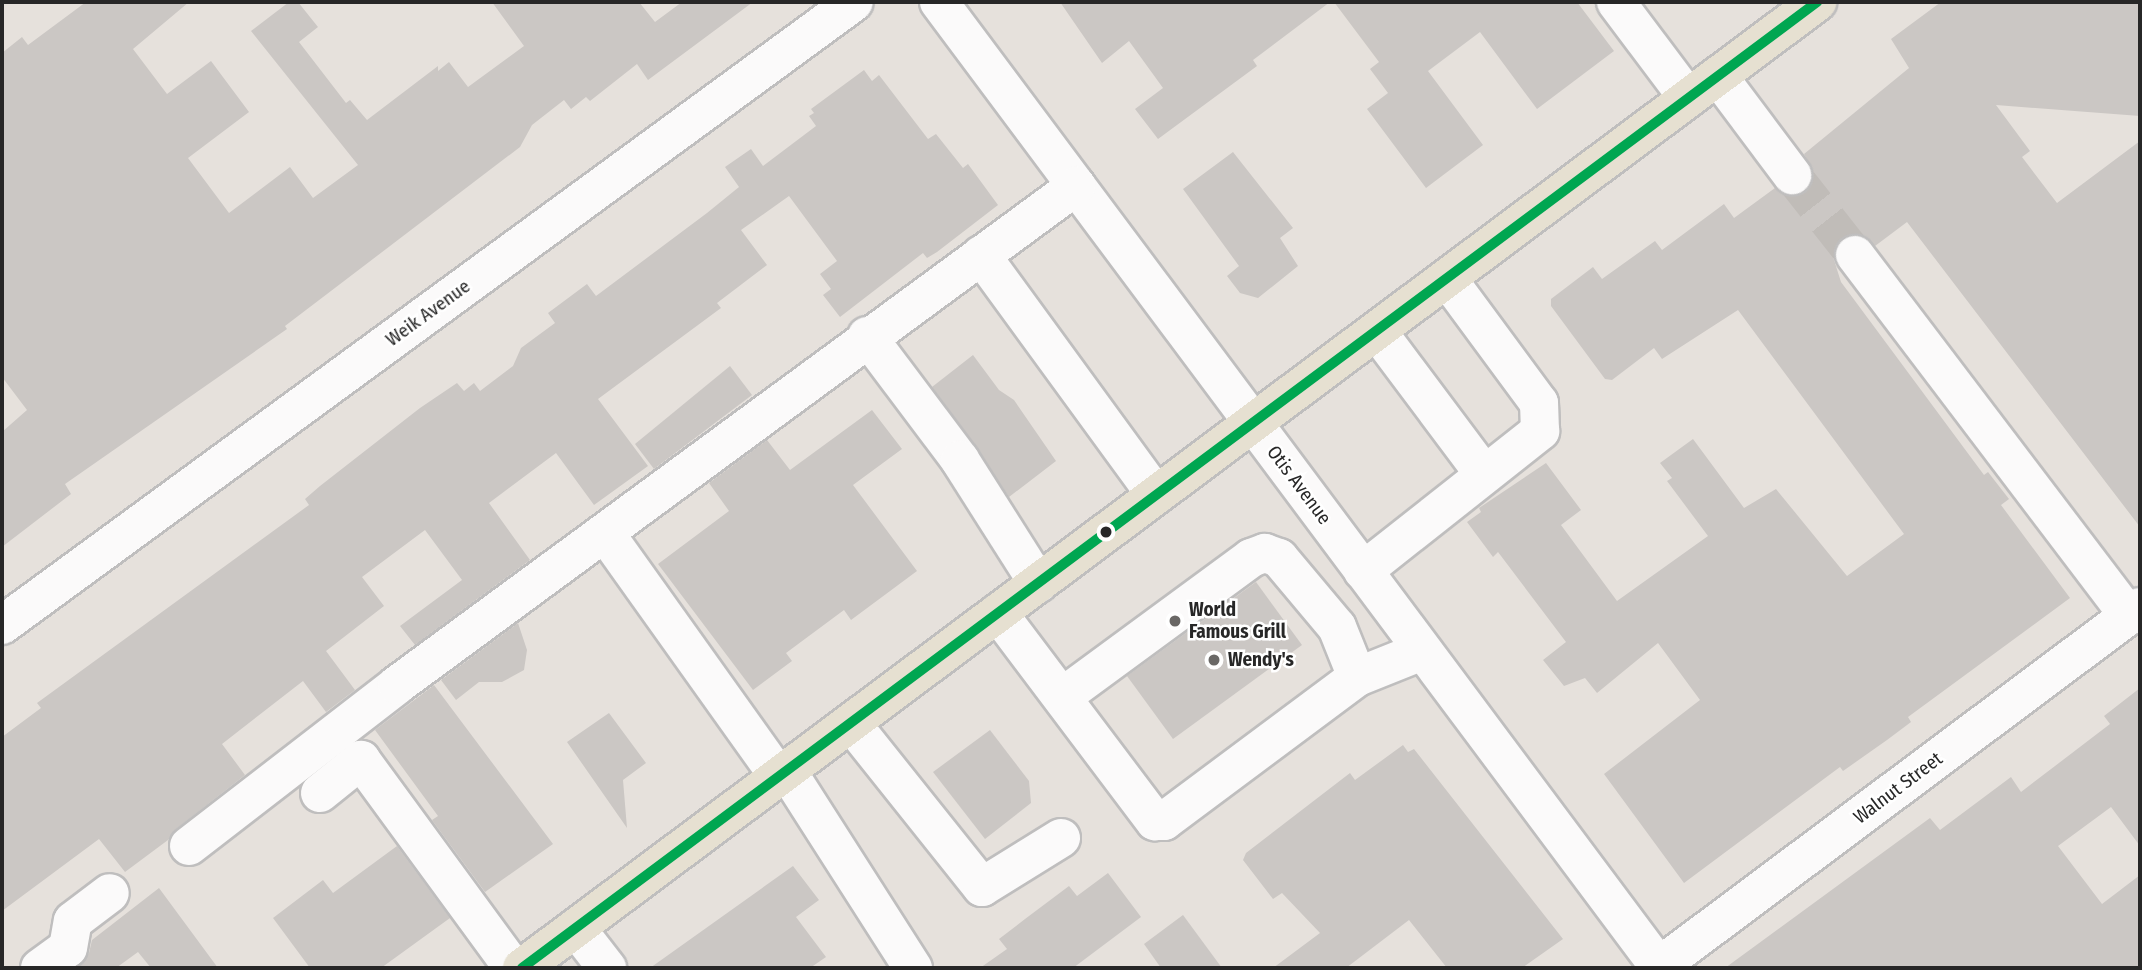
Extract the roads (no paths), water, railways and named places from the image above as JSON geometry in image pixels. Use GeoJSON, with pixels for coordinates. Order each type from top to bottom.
{"type":"FeatureCollection","features":[{"type":"Feature","properties":{"kind":"main road"},"geometry":{"type":"LineString","coordinates":[[522,968],[1817,2]]}},
{"type":"Feature","properties":{"kind":"street","name":"Weik Avenue"},"geometry":{"type":"LineString","coordinates":[[2,625],[854,2]]}},
{"type":"Feature","properties":{"kind":"street","name":"Otis Avenue"},"geometry":{"type":"LineString","coordinates":[[939,2],[1658,968]]}},
{"type":"Feature","properties":{"kind":"street"},"geometry":{"type":"LineString","coordinates":[[1616,2],[1688,98]]}},
{"type":"Feature","properties":{"kind":"street"},"geometry":{"type":"LineString","coordinates":[[1718,76],[1792,175]]}},
{"type":"Feature","properties":{"kind":"street"},"geometry":{"type":"LineString","coordinates":[[189,846],[867,336],[1076,186]]}},
{"type":"Feature","properties":{"kind":"street"},"geometry":{"type":"LineString","coordinates":[[981,255],[1156,495]]}},
{"type":"Feature","properties":{"kind":"street"},"geometry":{"type":"LineString","coordinates":[[1856,255],[2135,611]]}},
{"type":"Feature","properties":{"kind":"street"},"geometry":{"type":"LineString","coordinates":[[1363,571],[1540,431],[1539,403],[1447,278]]}},
{"type":"Feature","properties":{"kind":"street"},"geometry":{"type":"LineString","coordinates":[[1377,331],[1484,474]]}},
{"type":"Feature","properties":{"kind":"street"},"geometry":{"type":"LineString","coordinates":[[867,336],[960,460],[1038,583]]}},
{"type":"Feature","properties":{"kind":"street"},"geometry":{"type":"LineString","coordinates":[[605,533],[783,774],[913,968]]}},
{"type":"Feature","properties":{"kind":"street"},"geometry":{"type":"LineString","coordinates":[[1062,697],[1251,558],[1265,553],[1279,558],[1337,627],[1357,677]]}},
{"type":"Feature","properties":{"kind":"street","name":"Walnut Street"},"geometry":{"type":"LineString","coordinates":[[1658,968],[2135,611]]}},
{"type":"Feature","properties":{"kind":"street"},"geometry":{"type":"LineString","coordinates":[[998,613],[1155,821],[1164,821],[1357,677],[1422,651]]}},
{"type":"Feature","properties":{"kind":"street"},"geometry":{"type":"LineString","coordinates":[[851,723],[982,887],[1060,838]]}},
{"type":"Feature","properties":{"kind":"street"},"geometry":{"type":"LineString","coordinates":[[320,793],[361,760],[513,968]]}},
{"type":"Feature","properties":{"kind":"street"},"geometry":{"type":"LineString","coordinates":[[40,968],[68,948],[73,921],[110,893]]}},
{"type":"Feature","properties":{"kind":"street"},"geometry":{"type":"LineString","coordinates":[[576,928],[607,968]]}},
{"type":"Feature","properties":{"kind":"tunnel"},"geometry":{"type":"LineString","coordinates":[[1792,175],[1855,255]]}},
{"type":"Feature","properties":{"kind":"place","name":"World Famous Grill"},"geometry":{"type":"Point","coordinates":[1175,621]}},
{"type":"Feature","properties":{"kind":"place","name":"Wendy's"},"geometry":{"type":"Point","coordinates":[1214,660]}}]}
